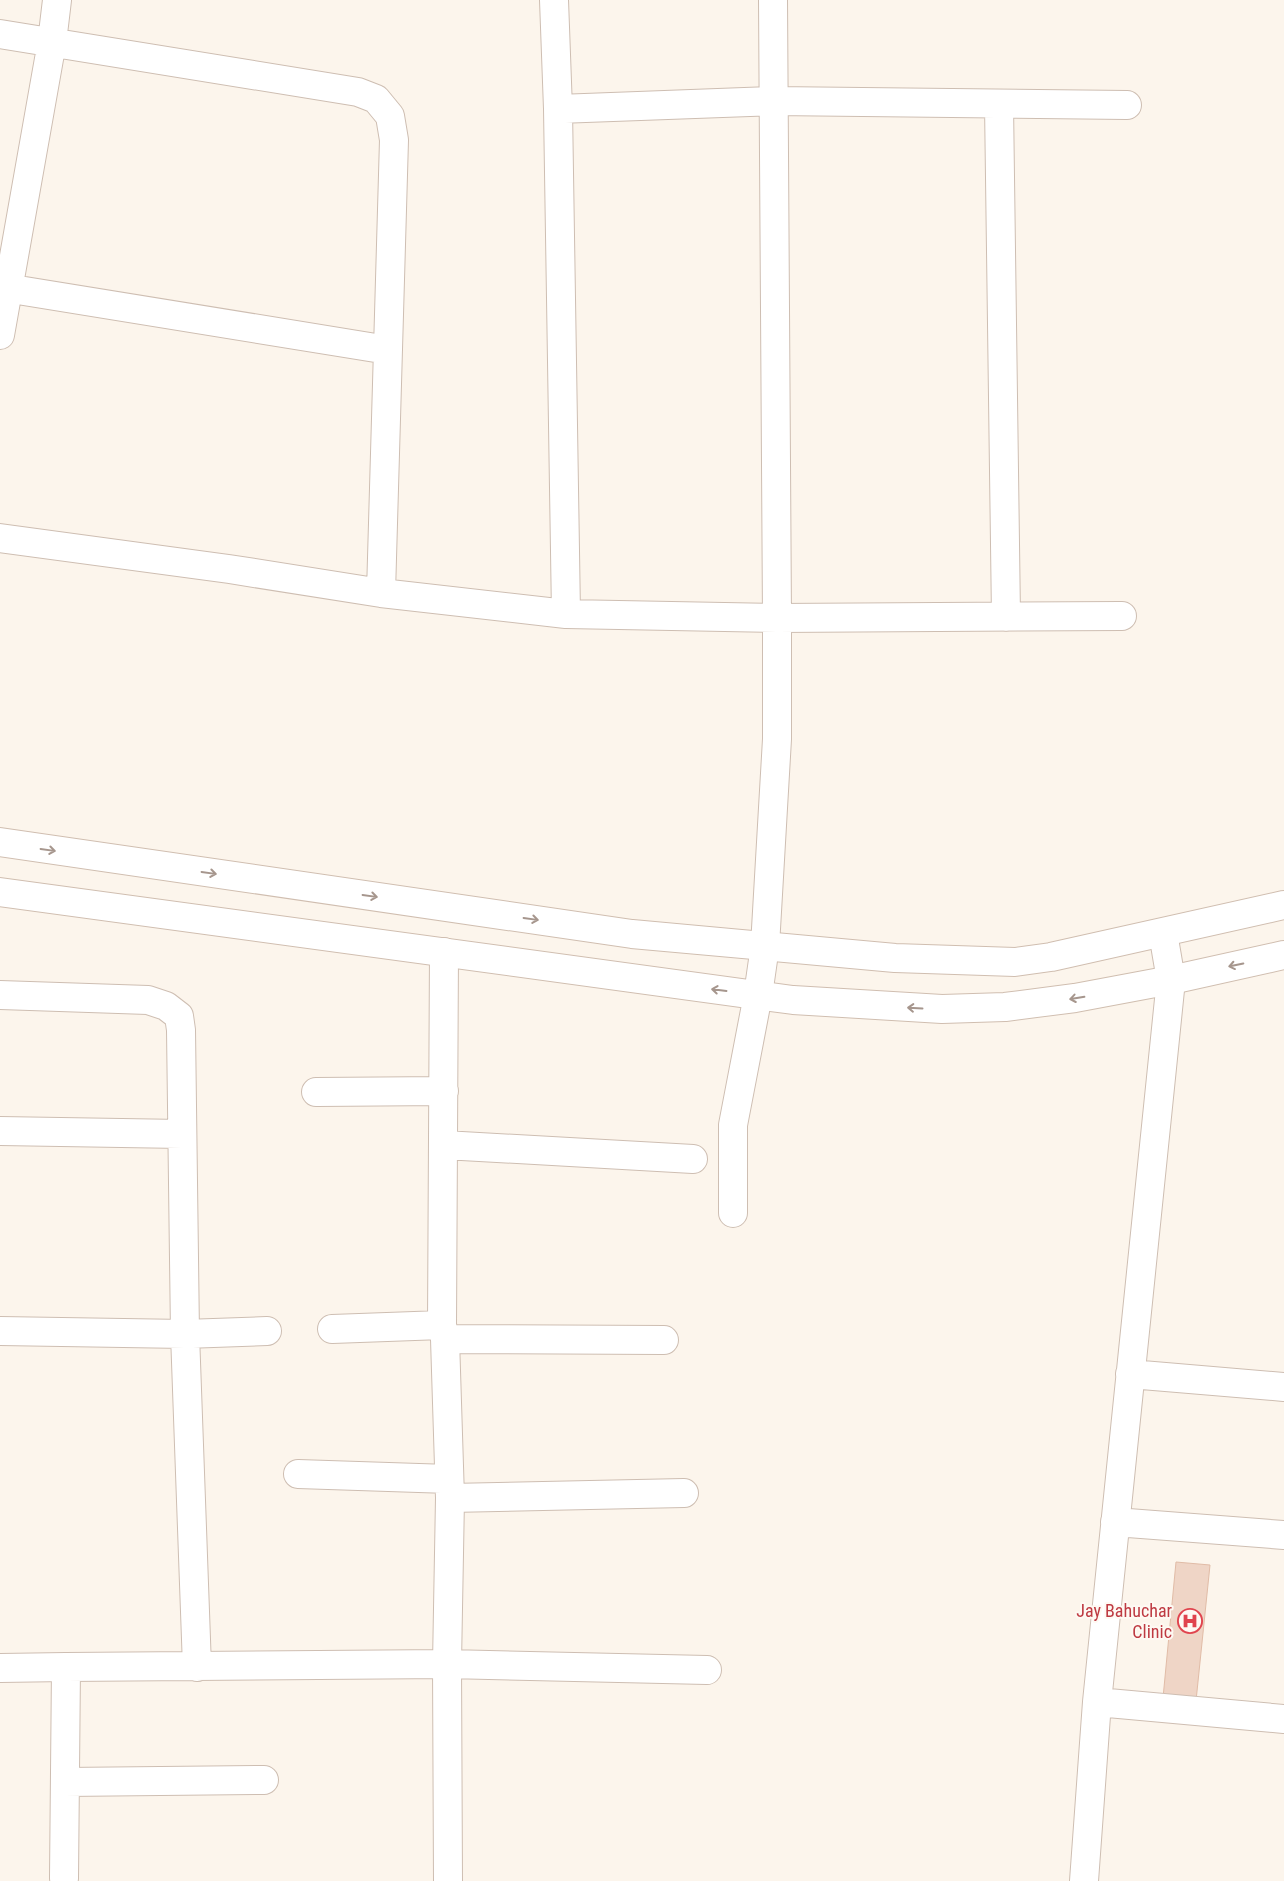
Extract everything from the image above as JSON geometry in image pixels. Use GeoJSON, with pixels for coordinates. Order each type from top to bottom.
{"type":"FeatureCollection","features":[{"type":"Feature","properties":{"kind":"street"},"geometry":{"type":"LineString","coordinates":[[0,335],[4,288],[52,42],[57,0]]}},
{"type":"Feature","properties":{"kind":"street"},"geometry":{"type":"LineString","coordinates":[[554,0],[558,109],[566,614]]}},
{"type":"Feature","properties":{"kind":"street"},"geometry":{"type":"LineString","coordinates":[[733,1213],[733,1125],[758,996],[765,946],[777,740],[778,618],[773,0]]}},
{"type":"Feature","properties":{"kind":"street"},"geometry":{"type":"LineString","coordinates":[[0,34],[358,92],[376,99],[390,116],[394,140],[382,593]]}},
{"type":"Feature","properties":{"kind":"street"},"geometry":{"type":"LineString","coordinates":[[558,109],[774,101],[1127,105]]}},
{"type":"Feature","properties":{"kind":"street"},"geometry":{"type":"LineString","coordinates":[[999,104],[1006,616]]}},
{"type":"Feature","properties":{"kind":"street"},"geometry":{"type":"LineString","coordinates":[[4,288],[388,350]]}},
{"type":"Feature","properties":{"kind":"street"},"geometry":{"type":"LineString","coordinates":[[0,538],[382,593],[566,614],[778,618],[1122,616]]}},
{"type":"Feature","properties":{"kind":"street"},"geometry":{"type":"LineString","coordinates":[[0,842],[632,934],[895,958],[1015,962],[1051,957],[1284,905]]}},
{"type":"Feature","properties":{"kind":"street"},"geometry":{"type":"LineString","coordinates":[[0,892],[758,996],[793,1000],[942,1009],[987,1008],[1076,998],[1171,980],[1284,955]]}},
{"type":"Feature","properties":{"kind":"street"},"geometry":{"type":"LineString","coordinates":[[1084,1881],[1097,1702],[1171,980],[1163,933]]}},
{"type":"Feature","properties":{"kind":"street"},"geometry":{"type":"LineString","coordinates":[[444,952],[444,1332],[449,1488],[447,1664],[448,1881]]}},
{"type":"Feature","properties":{"kind":"street"},"geometry":{"type":"LineString","coordinates":[[0,995],[148,1000],[166,1006],[179,1016],[181,1030],[185,1334],[197,1667]]}},
{"type":"Feature","properties":{"kind":"street"},"geometry":{"type":"LineString","coordinates":[[316,1092],[444,1091]]}},
{"type":"Feature","properties":{"kind":"street"},"geometry":{"type":"LineString","coordinates":[[0,1131],[182,1134]]}},
{"type":"Feature","properties":{"kind":"street"},"geometry":{"type":"LineString","coordinates":[[444,1145],[693,1159]]}},
{"type":"Feature","properties":{"kind":"street"},"geometry":{"type":"LineString","coordinates":[[332,1329],[664,1340]]}},
{"type":"Feature","properties":{"kind":"street"},"geometry":{"type":"LineString","coordinates":[[0,1331],[185,1334],[267,1331]]}},
{"type":"Feature","properties":{"kind":"street"},"geometry":{"type":"LineString","coordinates":[[1130,1374],[1284,1387]]}},
{"type":"Feature","properties":{"kind":"street"},"geometry":{"type":"LineString","coordinates":[[298,1474],[449,1488],[684,1493]]}},
{"type":"Feature","properties":{"kind":"street"},"geometry":{"type":"LineString","coordinates":[[1115,1522],[1284,1535]]}},
{"type":"Feature","properties":{"kind":"street"},"geometry":{"type":"LineString","coordinates":[[0,1668],[447,1664],[707,1670]]}},
{"type":"Feature","properties":{"kind":"street"},"geometry":{"type":"LineString","coordinates":[[64,1878],[66,1667]]}},
{"type":"Feature","properties":{"kind":"street"},"geometry":{"type":"LineString","coordinates":[[1097,1702],[1284,1719]]}},
{"type":"Feature","properties":{"kind":"street"},"geometry":{"type":"LineString","coordinates":[[65,1782],[264,1780]]}},
{"type":"Feature","properties":{"kind":"building"},"geometry":{"type":"Polygon","coordinates":[[[1176,1562],[1210,1565],[1196,1701],[1163,1698],[1176,1562]]]}},
{"type":"Feature","properties":{"kind":"place","name":"Jay Bahuchar Clinic"},"geometry":{"type":"Point","coordinates":[1190,1621]}}]}
